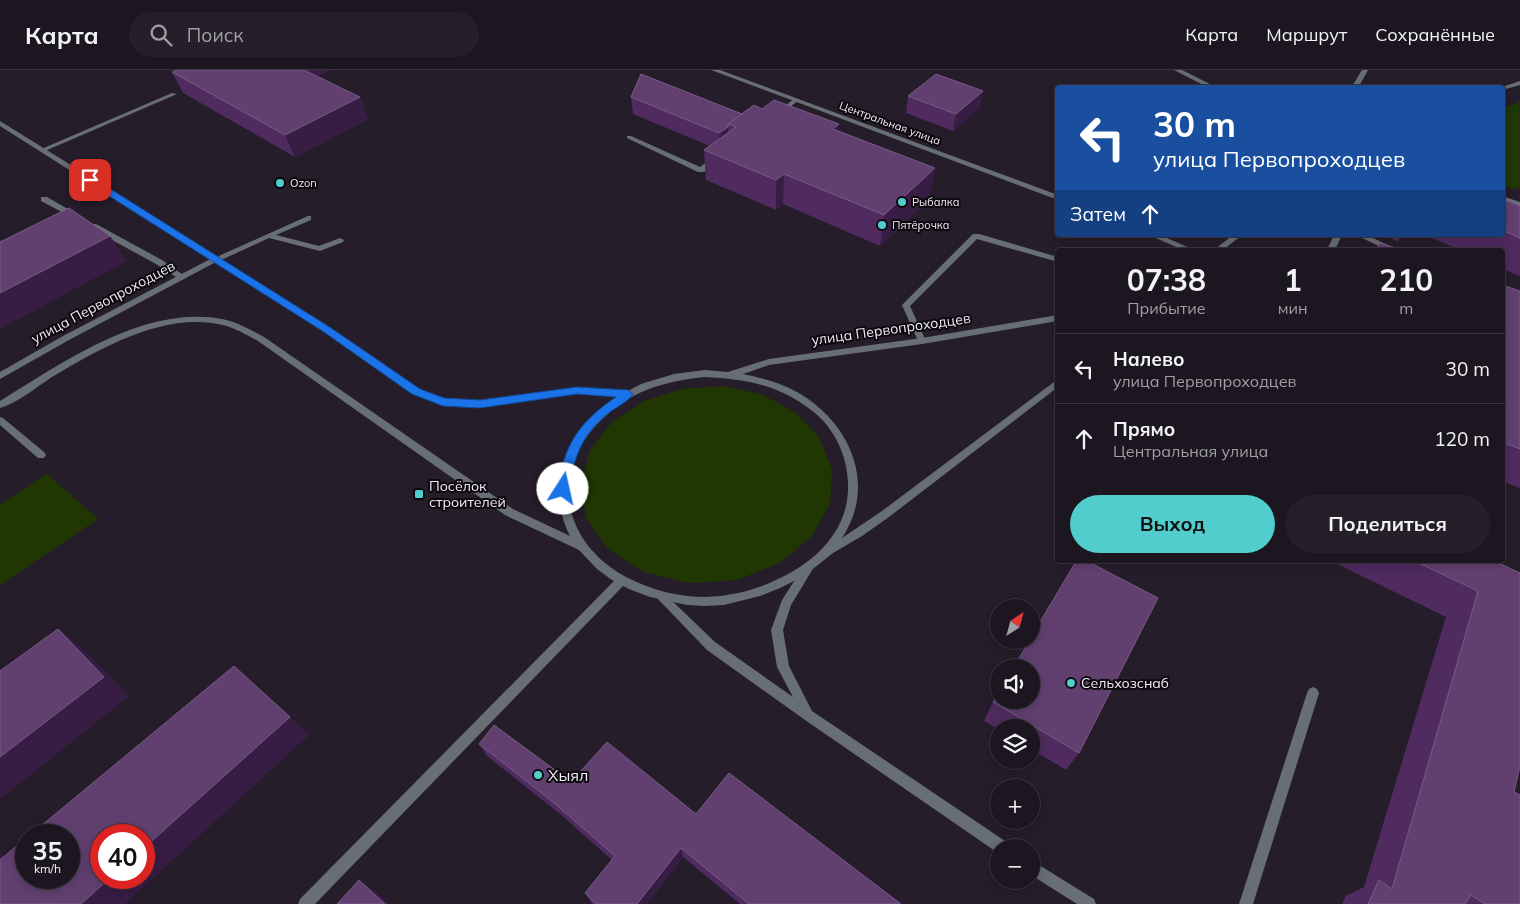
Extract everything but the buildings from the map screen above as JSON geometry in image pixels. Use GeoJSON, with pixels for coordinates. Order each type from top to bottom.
{"type":"FeatureCollection","features":[{"type":"Feature","properties":{"kind":"street","name":"Центральная улица"},"geometry":{"type":"LineString","coordinates":[[714,70],[1055,197]]}},
{"type":"Feature","properties":{"kind":"street"},"geometry":{"type":"LineString","coordinates":[[1177,70],[1208,85]]}},
{"type":"Feature","properties":{"kind":"street"},"geometry":{"type":"LineString","coordinates":[[1356,85],[1365,70]]}},
{"type":"Feature","properties":{"kind":"street"},"geometry":{"type":"LineString","coordinates":[[1505,87],[1520,83]]}},
{"type":"Feature","properties":{"kind":"street"},"geometry":{"type":"LineString","coordinates":[[43,150],[174,94]]}},
{"type":"Feature","properties":{"kind":"street"},"geometry":{"type":"LineString","coordinates":[[772,118],[796,100]]}},
{"type":"Feature","properties":{"kind":"street"},"geometry":{"type":"LineString","coordinates":[[0,123],[216,259],[308,218]]}},
{"type":"Feature","properties":{"kind":"street"},"geometry":{"type":"LineString","coordinates":[[629,137],[701,170],[725,153]]}},
{"type":"Feature","properties":{"kind":"street"},"geometry":{"type":"LineString","coordinates":[[44,199],[159,262],[182,277]]}},
{"type":"Feature","properties":{"kind":"street"},"geometry":{"type":"LineString","coordinates":[[1505,199],[1520,205]]}},
{"type":"Feature","properties":{"kind":"street"},"geometry":{"type":"LineString","coordinates":[[68,222],[77,217]]}},
{"type":"Feature","properties":{"kind":"street"},"geometry":{"type":"LineString","coordinates":[[268,236],[320,249],[340,240]]}},
{"type":"Feature","properties":{"kind":"street"},"geometry":{"type":"LineString","coordinates":[[922,341],[906,305],[976,236],[1055,259]]}},
{"type":"Feature","properties":{"kind":"street"},"geometry":{"type":"LineString","coordinates":[[1158,237],[1185,248]]}},
{"type":"Feature","properties":{"kind":"street"},"geometry":{"type":"LineString","coordinates":[[1221,248],[1235,237]]}},
{"type":"Feature","properties":{"kind":"street"},"geometry":{"type":"LineString","coordinates":[[1365,237],[1389,248]]}},
{"type":"Feature","properties":{"kind":"street","name":"улица Первопроходцев"},"geometry":{"type":"LineString","coordinates":[[0,376],[66,338],[216,259],[327,330],[416,392],[443,402],[480,404],[577,391],[628,394]]}},
{"type":"Feature","properties":{"kind":"street","name":"улица Первопроходцев"},"geometry":{"type":"LineString","coordinates":[[0,404],[102,345],[141,329],[172,320],[196,318],[224,322],[261,339],[509,512],[581,546]]}},
{"type":"Feature","properties":{"kind":"street","name":"улица Первопроходцев"},"geometry":{"type":"LineString","coordinates":[[730,374],[769,362],[922,341],[1055,319]]}},
{"type":"Feature","properties":{"kind":"street","name":"улица Первопроходцев"},"geometry":{"type":"LineString","coordinates":[[824,554],[846,521],[854,486],[848,452],[830,422],[803,398],[768,382],[730,374],[695,374],[661,381],[628,394],[602,412],[581,435],[568,461],[563,489],[567,518],[581,546],[598,565],[621,581],[661,596],[701,601],[740,598],[777,586],[809,567],[824,554],[862,531],[1055,384]]}},
{"type":"Feature","properties":{"kind":"street"},"geometry":{"type":"LineString","coordinates":[[0,420],[41,455]]}},
{"type":"Feature","properties":{"kind":"street"},"geometry":{"type":"LineString","coordinates":[[809,567],[786,603],[777,630],[783,667],[809,716]]}},
{"type":"Feature","properties":{"kind":"street"},"geometry":{"type":"LineString","coordinates":[[305,904],[621,581]]}},
{"type":"Feature","properties":{"kind":"street"},"geometry":{"type":"LineString","coordinates":[[661,596],[712,646],[809,716],[990,839]]}},
{"type":"Feature","properties":{"kind":"street"},"geometry":{"type":"LineString","coordinates":[[1246,904],[1314,693]]}},
{"type":"Feature","properties":{"kind":"street"},"geometry":{"type":"LineString","coordinates":[[1040,873],[1089,904]]}},
{"type":"Feature","properties":{"kind":"green space"},"geometry":{"type":"Polygon","coordinates":[[[1520,102],[1520,187],[1513,189],[1505,186],[1505,107],[1520,102]]]}},
{"type":"Feature","properties":{"kind":"green space"},"geometry":{"type":"Polygon","coordinates":[[[723,386],[761,394],[795,412],[819,437],[832,469],[830,503],[812,536],[780,563],[737,580],[689,583],[644,572],[608,549],[586,518],[581,484],[590,450],[612,422],[644,401],[682,389],[723,386]]]}},
{"type":"Feature","properties":{"kind":"green space"},"geometry":{"type":"Polygon","coordinates":[[[47,474],[98,519],[0,585],[0,505],[47,474]]]}},
{"type":"Feature","properties":{"kind":"place","name":"Ozon"},"geometry":{"type":"Point","coordinates":[280,183]}},
{"type":"Feature","properties":{"kind":"place","name":"Рыбалка"},"geometry":{"type":"Point","coordinates":[902,202]}},
{"type":"Feature","properties":{"kind":"place","name":"Пятёрочка"},"geometry":{"type":"Point","coordinates":[882,225]}},
{"type":"Feature","properties":{"kind":"place","name":"Посёлок строителей"},"geometry":{"type":"Point","coordinates":[419,494]}},
{"type":"Feature","properties":{"kind":"place","name":"Сельхозснаб"},"geometry":{"type":"Point","coordinates":[1071,683]}},
{"type":"Feature","properties":{"kind":"place","name":"Хыял"},"geometry":{"type":"Point","coordinates":[538,775]}},
{"type":"Feature","properties":{"kind":"route"},"geometry":{"type":"LineString","coordinates":[[90,180],[327,330],[416,392],[443,402],[480,404],[577,391],[628,394],[602,412],[581,435],[568,461],[563,489]]}}]}
